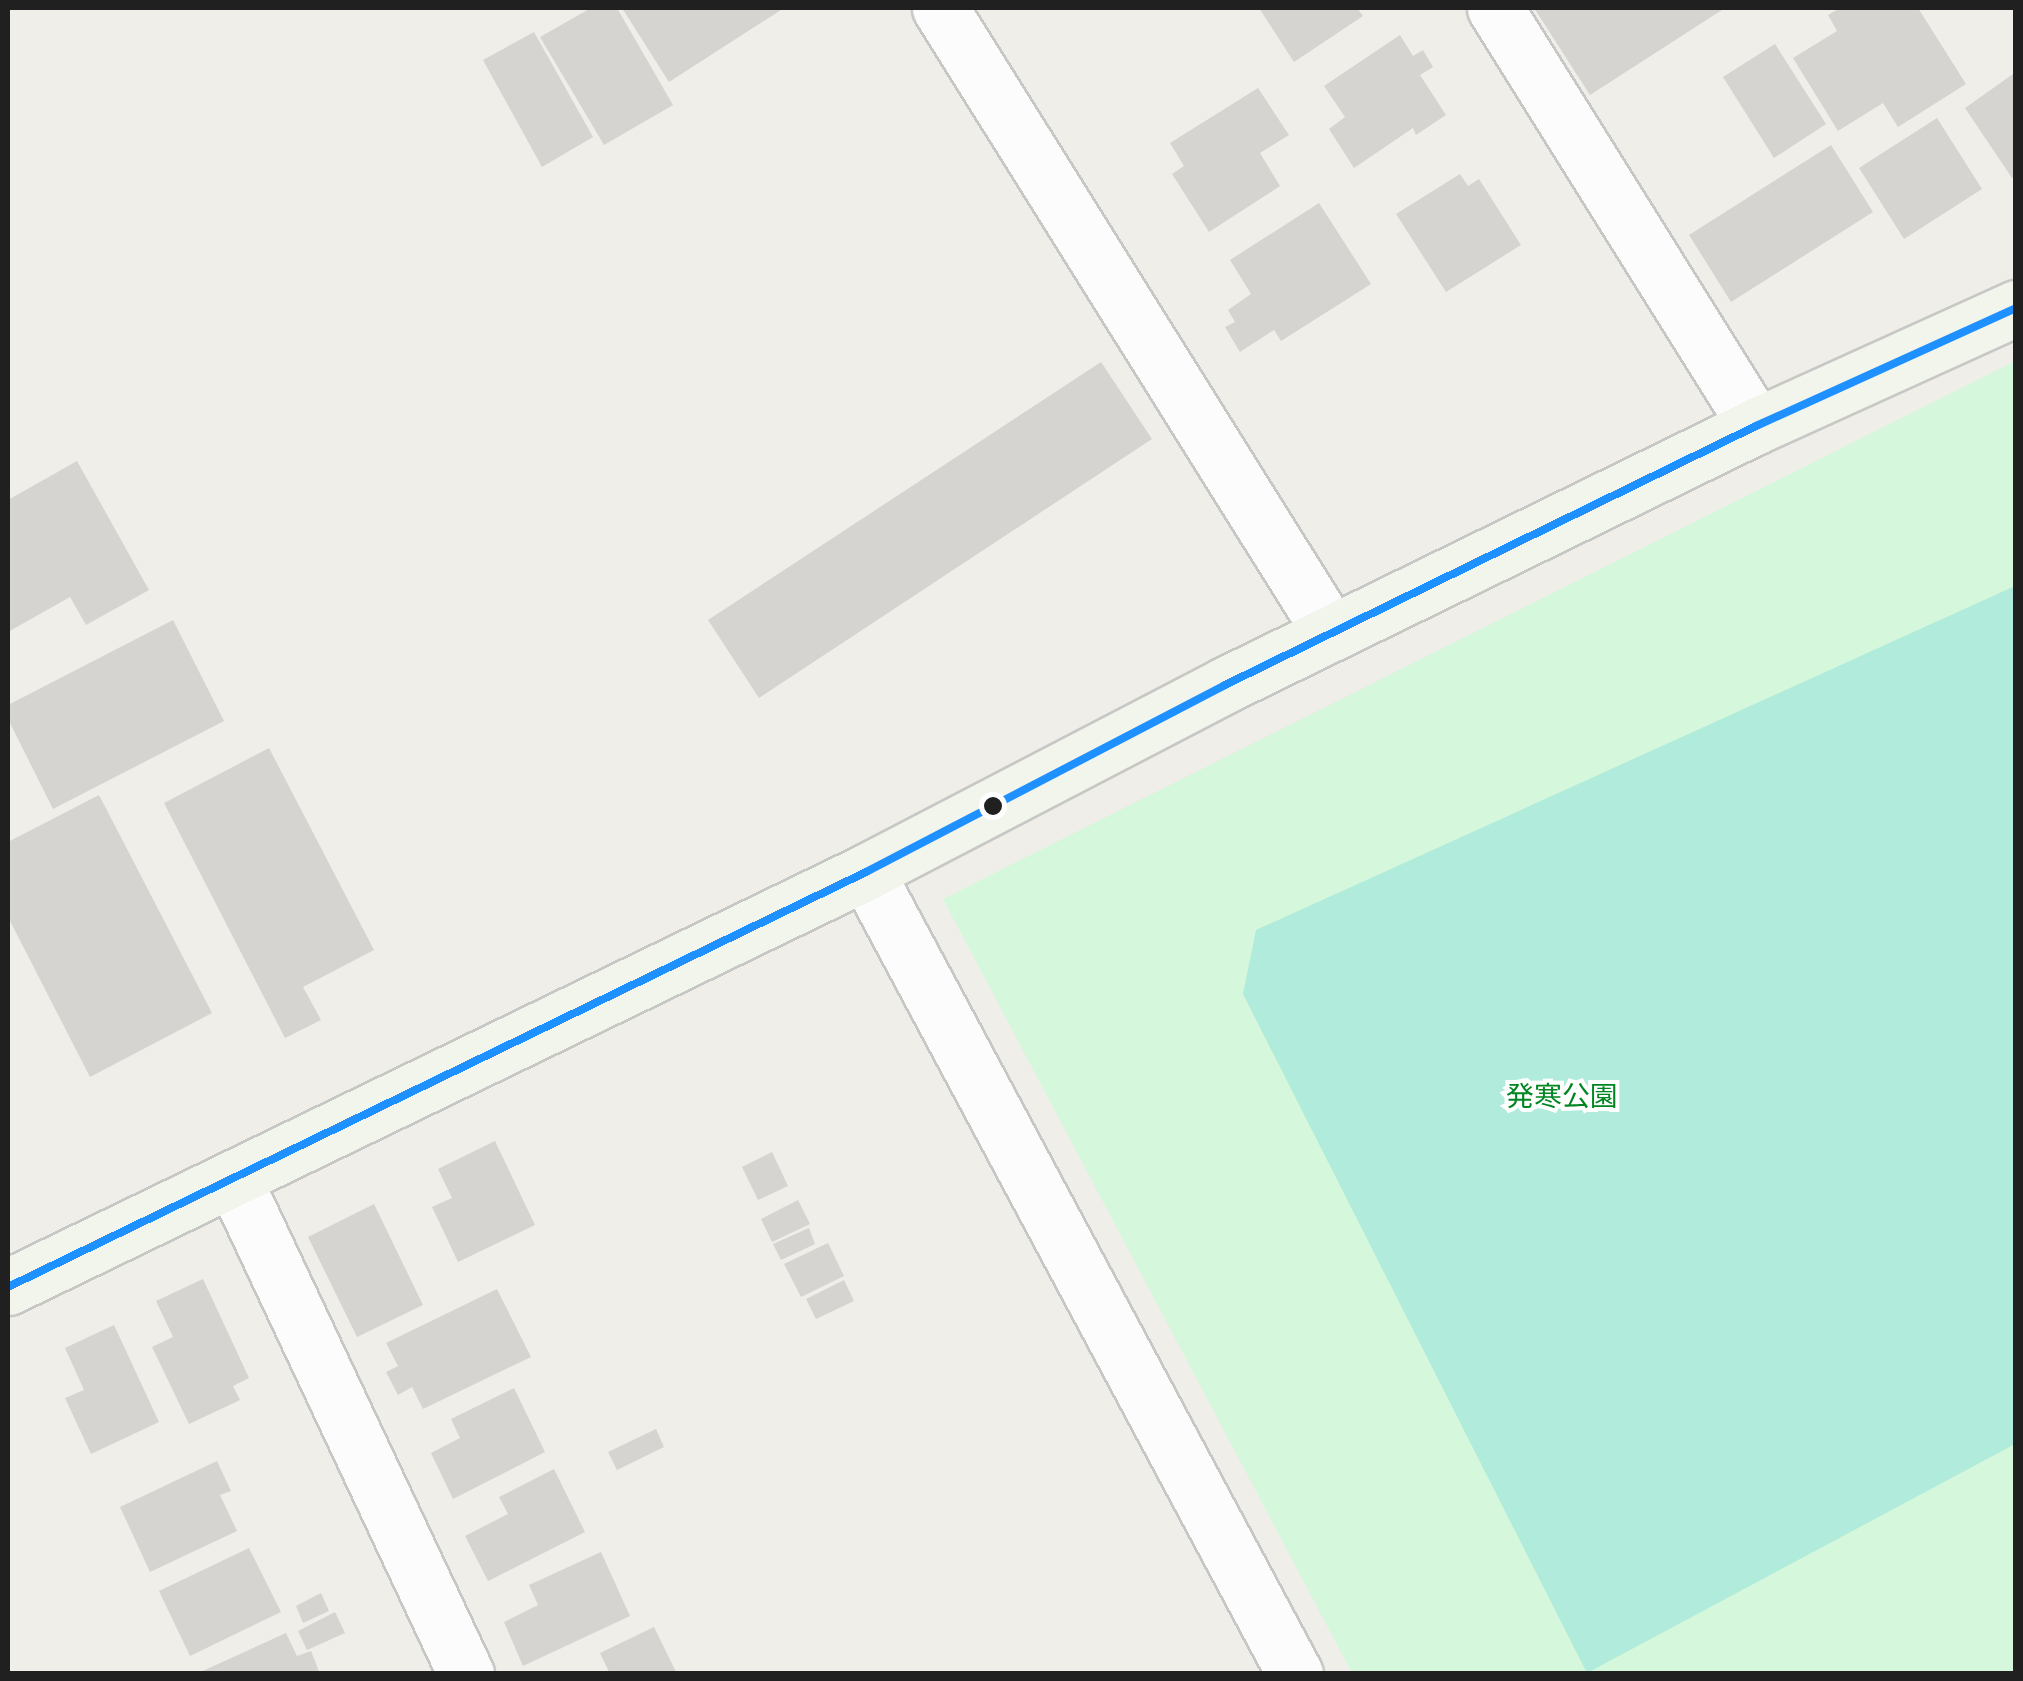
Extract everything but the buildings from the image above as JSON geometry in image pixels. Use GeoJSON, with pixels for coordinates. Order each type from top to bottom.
{"type":"FeatureCollection","features":[{"type":"Feature","properties":{"kind":"street"},"geometry":{"type":"LineString","coordinates":[[940,8],[1331,633]]}},
{"type":"Feature","properties":{"kind":"street"},"geometry":{"type":"LineString","coordinates":[[1494,8],[1756,426]]}},
{"type":"Feature","properties":{"kind":"street"},"geometry":{"type":"LineString","coordinates":[[8,1287],[866,872],[1331,633],[1756,426],[2016,308]]}},
{"type":"Feature","properties":{"kind":"street"},"geometry":{"type":"LineString","coordinates":[[866,872],[1295,1674]]}},
{"type":"Feature","properties":{"kind":"street"},"geometry":{"type":"LineString","coordinates":[[234,1180],[466,1674]]}},
{"type":"Feature","properties":{"kind":"green space","name":"発寒公園"},"geometry":{"type":"Polygon","coordinates":[[[2015,361],[2015,1673],[1352,1673],[943,899],[2015,361]]]}},
{"type":"Feature","properties":{"kind":"green space"},"geometry":{"type":"Polygon","coordinates":[[[2015,586],[2015,1444],[1587,1673],[1243,994],[1256,930],[2015,586]]]}},
{"type":"Feature","properties":{"kind":"transit line"},"geometry":{"type":"LineString","coordinates":[[8,1287],[866,872],[1225,685],[1756,426],[2016,308]]}}]}
